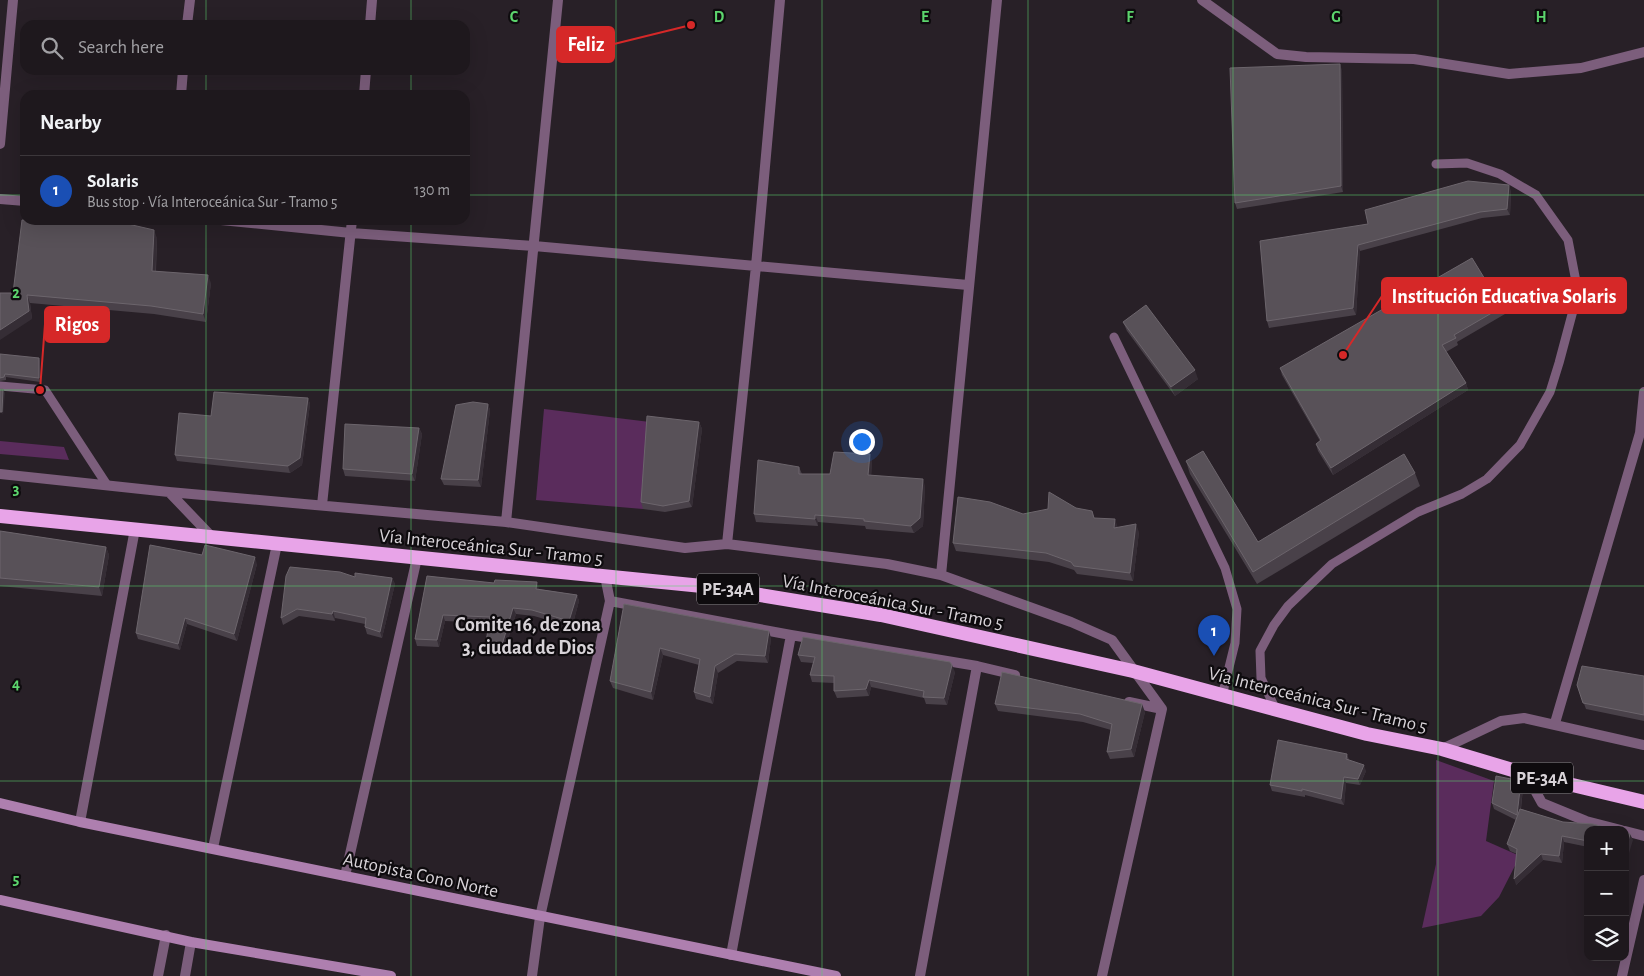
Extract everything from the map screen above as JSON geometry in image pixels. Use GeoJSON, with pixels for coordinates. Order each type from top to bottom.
{"type":"FeatureCollection","features":[{"type":"Feature","properties":{"kind":"highway","name":"Vía Interoceánica Sur - Tramo 5"},"geometry":{"type":"LineString","coordinates":[[0,516],[712,587],[812,602],[881,615],[1133,671],[1366,734],[1442,749],[1526,774],[1644,802]]}},
{"type":"Feature","properties":{"kind":"main road","name":"Autopista Cono Norte"},"geometry":{"type":"LineString","coordinates":[[0,803],[80,822],[836,976]]}},
{"type":"Feature","properties":{"kind":"main road"},"geometry":{"type":"LineString","coordinates":[[0,900],[192,942],[391,976]]}},
{"type":"Feature","properties":{"kind":"street"},"geometry":{"type":"LineString","coordinates":[[0,144],[14,0]]}},
{"type":"Feature","properties":{"kind":"street"},"geometry":{"type":"LineString","coordinates":[[188,20],[190,0]]}},
{"type":"Feature","properties":{"kind":"street"},"geometry":{"type":"LineString","coordinates":[[370,20],[372,0]]}},
{"type":"Feature","properties":{"kind":"street"},"geometry":{"type":"LineString","coordinates":[[506,522],[558,0]]}},
{"type":"Feature","properties":{"kind":"street"},"geometry":{"type":"LineString","coordinates":[[727,544],[756,266],[780,0]]}},
{"type":"Feature","properties":{"kind":"street"},"geometry":{"type":"LineString","coordinates":[[941,574],[997,0]]}},
{"type":"Feature","properties":{"kind":"street"},"geometry":{"type":"LineString","coordinates":[[1202,0],[1277,54],[1306,57],[1414,59],[1509,74],[1581,68],[1644,52]]}},
{"type":"Feature","properties":{"kind":"street"},"geometry":{"type":"LineString","coordinates":[[181,90],[183,75]]}},
{"type":"Feature","properties":{"kind":"street"},"geometry":{"type":"LineString","coordinates":[[364,90],[366,75]]}},
{"type":"Feature","properties":{"kind":"street"},"geometry":{"type":"LineString","coordinates":[[0,199],[20,201]]}},
{"type":"Feature","properties":{"kind":"street"},"geometry":{"type":"LineString","coordinates":[[271,225],[351,233],[534,246],[968,285]]}},
{"type":"Feature","properties":{"kind":"street"},"geometry":{"type":"LineString","coordinates":[[322,505],[352,225]]}},
{"type":"Feature","properties":{"kind":"street"},"geometry":{"type":"LineString","coordinates":[[1555,723],[1642,434],[1644,392]]}},
{"type":"Feature","properties":{"kind":"street"},"geometry":{"type":"LineString","coordinates":[[0,474],[169,492],[506,522],[685,548],[727,544],[887,564],[941,574],[1071,622],[1112,640],[1162,709]]}},
{"type":"Feature","properties":{"kind":"street"},"geometry":{"type":"LineString","coordinates":[[169,492],[212,537]]}},
{"type":"Feature","properties":{"kind":"street"},"geometry":{"type":"LineString","coordinates":[[80,822],[135,529]]}},
{"type":"Feature","properties":{"kind":"street"},"geometry":{"type":"LineString","coordinates":[[213,848],[277,544]]}},
{"type":"Feature","properties":{"kind":"street"},"geometry":{"type":"LineString","coordinates":[[345,876],[417,558]]}},
{"type":"Feature","properties":{"kind":"street"},"geometry":{"type":"LineString","coordinates":[[532,976],[540,917],[610,601],[605,576]]}},
{"type":"Feature","properties":{"kind":"street"},"geometry":{"type":"LineString","coordinates":[[610,601],[792,635],[977,666],[1025,678]]}},
{"type":"Feature","properties":{"kind":"street"},"geometry":{"type":"LineString","coordinates":[[731,955],[792,635]]}},
{"type":"Feature","properties":{"kind":"street"},"geometry":{"type":"LineString","coordinates":[[920,976],[977,666]]}},
{"type":"Feature","properties":{"kind":"street"},"geometry":{"type":"LineString","coordinates":[[1120,700],[1162,709]]}},
{"type":"Feature","properties":{"kind":"street"},"geometry":{"type":"LineString","coordinates":[[1102,976],[1162,709]]}},
{"type":"Feature","properties":{"kind":"street"},"geometry":{"type":"LineString","coordinates":[[1442,749],[1501,721],[1524,718],[1555,723],[1644,745]]}},
{"type":"Feature","properties":{"kind":"street"},"geometry":{"type":"LineString","coordinates":[[1526,774],[1542,803],[1607,826]]}},
{"type":"Feature","properties":{"kind":"street"},"geometry":{"type":"LineString","coordinates":[[1629,832],[1644,836]]}},
{"type":"Feature","properties":{"kind":"street"},"geometry":{"type":"LineString","coordinates":[[1622,976],[1644,880]]}},
{"type":"Feature","properties":{"kind":"street"},"geometry":{"type":"LineString","coordinates":[[158,976],[166,935]]}},
{"type":"Feature","properties":{"kind":"street"},"geometry":{"type":"LineString","coordinates":[[185,976],[192,942]]}},
{"type":"Feature","properties":{"kind":"lane"},"geometry":{"type":"LineString","coordinates":[[1275,708],[1261,678],[1260,651],[1288,606],[1332,564],[1418,512],[1462,494],[1487,479],[1520,445],[1550,392],[1559,363],[1578,292],[1568,240],[1536,195],[1500,174],[1467,163],[1436,164]]}},
{"type":"Feature","properties":{"kind":"lane"},"geometry":{"type":"LineString","coordinates":[[1114,338],[1228,576],[1237,609],[1234,643],[1222,696]]}},
{"type":"Feature","properties":{"kind":"lane"},"geometry":{"type":"LineString","coordinates":[[0,386],[45,390],[107,485]]}},
{"type":"Feature","properties":{"kind":"shaded area"},"geometry":{"type":"Polygon","coordinates":[[[544,409],[650,422],[643,509],[536,500],[544,409]]]}},
{"type":"Feature","properties":{"kind":"shaded area"},"geometry":{"type":"Polygon","coordinates":[[[0,441],[64,447],[69,460],[0,454],[0,441]]]}},
{"type":"Feature","properties":{"kind":"shaded area"},"geometry":{"type":"Polygon","coordinates":[[[1436,760],[1494,781],[1486,841],[1520,856],[1499,897],[1481,916],[1422,928],[1436,864],[1436,760]]]}},
{"type":"Feature","properties":{"kind":"building"},"geometry":{"type":"Polygon","coordinates":[[[1340,64],[1341,186],[1235,203],[1230,68],[1340,64]]]}},
{"type":"Feature","properties":{"kind":"building"},"geometry":{"type":"Polygon","coordinates":[[[1468,181],[1509,185],[1507,209],[1480,212],[1358,245],[1353,308],[1267,321],[1260,241],[1368,224],[1365,210],[1468,181]]]}},
{"type":"Feature","properties":{"kind":"building"},"geometry":{"type":"Polygon","coordinates":[[[21,225],[132,225],[154,230],[152,271],[208,275],[203,314],[151,306],[27,295],[29,311],[0,330],[0,293],[13,293],[21,225]]]}},
{"type":"Feature","properties":{"kind":"building"},"geometry":{"type":"Polygon","coordinates":[[[1472,258],[1502,307],[1454,335],[1456,338],[1442,345],[1466,383],[1331,468],[1316,444],[1321,440],[1280,368],[1472,258]]]}},
{"type":"Feature","properties":{"kind":"building"},"geometry":{"type":"Polygon","coordinates":[[[1146,305],[1195,370],[1171,387],[1123,322],[1146,305]]]}},
{"type":"Feature","properties":{"kind":"building"},"geometry":{"type":"Polygon","coordinates":[[[0,354],[39,358],[39,378],[5,374],[4,377],[0,378],[0,354]]]}},
{"type":"Feature","properties":{"kind":"building"},"geometry":{"type":"Polygon","coordinates":[[[0,389],[3,389],[2,412],[0,412],[0,389]]]}},
{"type":"Feature","properties":{"kind":"building"},"geometry":{"type":"Polygon","coordinates":[[[214,392],[308,398],[300,458],[288,466],[175,455],[179,413],[211,416],[214,392]]]}},
{"type":"Feature","properties":{"kind":"building"},"geometry":{"type":"Polygon","coordinates":[[[473,402],[488,404],[478,480],[441,479],[456,405],[473,402]]]}},
{"type":"Feature","properties":{"kind":"building"},"geometry":{"type":"Polygon","coordinates":[[[647,416],[699,422],[689,501],[663,506],[641,502],[647,416]]]}},
{"type":"Feature","properties":{"kind":"building"},"geometry":{"type":"Polygon","coordinates":[[[345,424],[419,428],[412,474],[343,469],[345,424]]]}},
{"type":"Feature","properties":{"kind":"building"},"geometry":{"type":"Polygon","coordinates":[[[1203,451],[1258,542],[1404,454],[1415,473],[1253,572],[1186,461],[1203,451]]]}},
{"type":"Feature","properties":{"kind":"building"},"geometry":{"type":"Polygon","coordinates":[[[834,452],[870,454],[868,475],[923,479],[920,518],[911,526],[864,521],[864,519],[815,515],[815,519],[754,514],[758,460],[799,467],[799,474],[830,474],[834,452]]]}},
{"type":"Feature","properties":{"kind":"building"},"geometry":{"type":"Polygon","coordinates":[[[1049,492],[1076,508],[1092,511],[1094,518],[1115,519],[1114,528],[1136,524],[1130,573],[1074,566],[1071,562],[1046,553],[953,543],[958,497],[990,502],[1023,514],[1048,509],[1049,492]]]}},
{"type":"Feature","properties":{"kind":"building"},"geometry":{"type":"Polygon","coordinates":[[[0,531],[106,547],[99,587],[0,578],[0,531]]]}},
{"type":"Feature","properties":{"kind":"building"},"geometry":{"type":"Polygon","coordinates":[[[150,545],[202,555],[205,545],[255,557],[234,634],[185,618],[178,644],[136,633],[150,545]]]}},
{"type":"Feature","properties":{"kind":"building"},"geometry":{"type":"Polygon","coordinates":[[[290,567],[340,572],[355,577],[355,573],[392,578],[380,632],[365,627],[366,618],[333,611],[332,614],[297,609],[281,618],[286,576],[290,567]]]}},
{"type":"Feature","properties":{"kind":"building"},"geometry":{"type":"Polygon","coordinates":[[[427,576],[494,583],[495,580],[537,582],[536,589],[577,595],[569,621],[532,610],[513,608],[502,645],[486,642],[490,617],[443,615],[437,640],[415,639],[427,576]]]}},
{"type":"Feature","properties":{"kind":"building"},"geometry":{"type":"Polygon","coordinates":[[[624,604],[769,631],[765,656],[735,654],[715,666],[710,697],[694,692],[700,659],[660,648],[651,692],[610,681],[624,604]]]}},
{"type":"Feature","properties":{"kind":"building"},"geometry":{"type":"Polygon","coordinates":[[[803,637],[950,662],[952,665],[944,698],[923,697],[924,691],[869,680],[866,689],[834,691],[834,676],[810,675],[815,657],[798,655],[803,637]]]}},
{"type":"Feature","properties":{"kind":"building"},"geometry":{"type":"Polygon","coordinates":[[[1582,666],[1644,676],[1644,715],[1583,703],[1577,685],[1582,666]]]}},
{"type":"Feature","properties":{"kind":"building"},"geometry":{"type":"Polygon","coordinates":[[[1002,672],[1142,704],[1131,749],[1107,752],[1112,724],[1080,714],[995,704],[1002,672]]]}},
{"type":"Feature","properties":{"kind":"building"},"geometry":{"type":"Polygon","coordinates":[[[1278,740],[1347,754],[1346,759],[1364,765],[1358,779],[1344,777],[1341,799],[1302,789],[1302,791],[1270,785],[1278,740]]]}},
{"type":"Feature","properties":{"kind":"building"},"geometry":{"type":"Polygon","coordinates":[[[1496,776],[1521,781],[1517,815],[1492,803],[1496,776]]]}},
{"type":"Feature","properties":{"kind":"building"},"geometry":{"type":"Polygon","coordinates":[[[1520,809],[1563,822],[1600,826],[1584,826],[1584,840],[1562,836],[1559,856],[1541,854],[1514,879],[1517,849],[1507,844],[1520,809]]]}},
{"type":"Feature","properties":{"kind":"place","name":"Feliz"},"geometry":{"type":"Point","coordinates":[691,25]}},
{"type":"Feature","properties":{"kind":"place","name":"Institución Educativa Solaris"},"geometry":{"type":"Point","coordinates":[1343,355]}},
{"type":"Feature","properties":{"kind":"place","name":"Rigos"},"geometry":{"type":"Point","coordinates":[40,390]}},
{"type":"Feature","properties":{"kind":"place","name":"Solaris"},"geometry":{"type":"Point","coordinates":[1214,656]}},
{"type":"Feature","properties":{"kind":"district","name":"Comite 16, de zona 3, ciudad de Dios"},"geometry":{"type":"Point","coordinates":[528,636]}}]}
